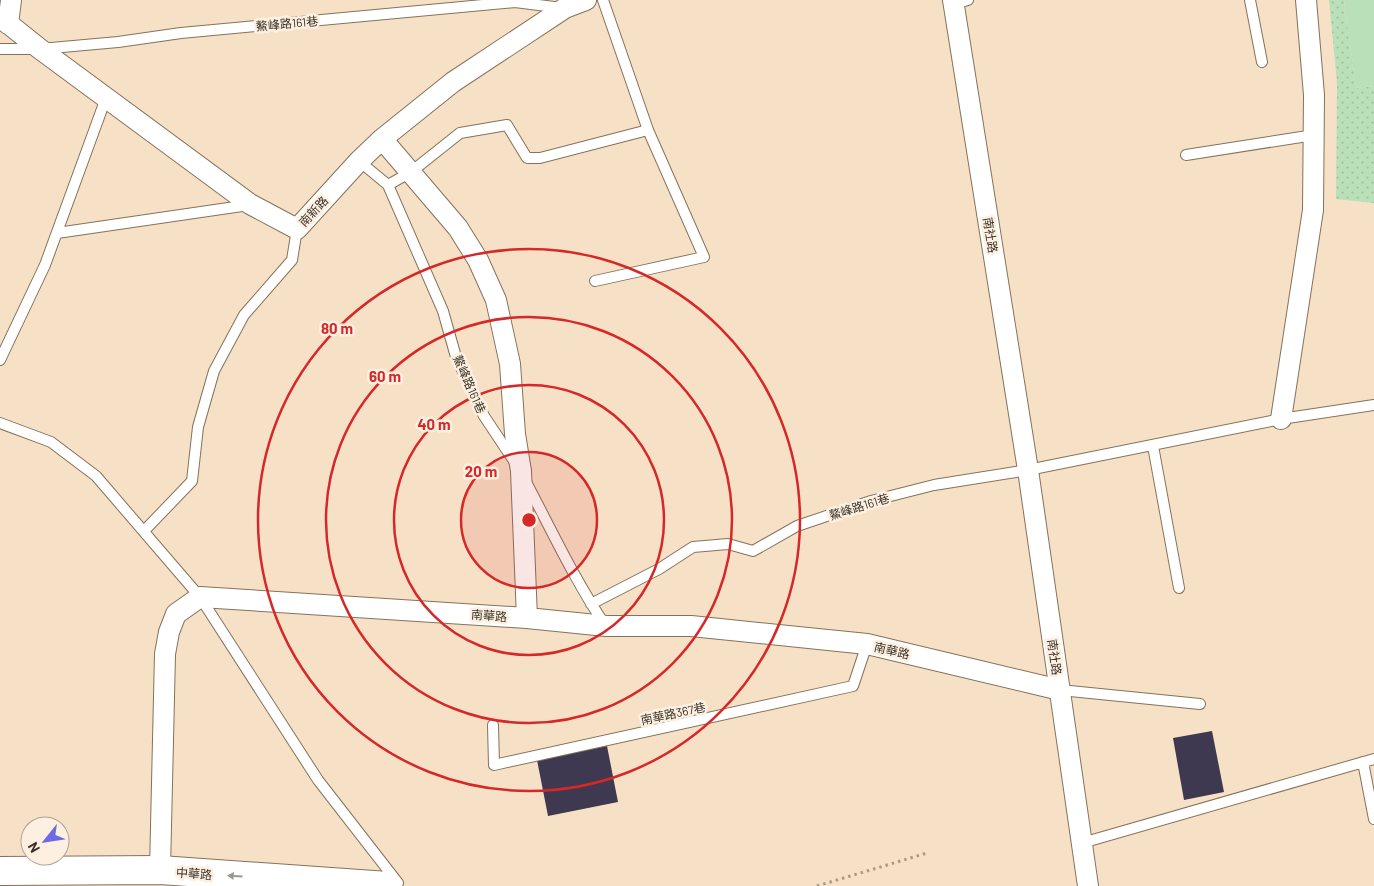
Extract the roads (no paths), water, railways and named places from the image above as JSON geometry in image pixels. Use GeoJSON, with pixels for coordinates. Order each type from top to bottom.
{"type":"FeatureCollection","features":[{"type":"Feature","properties":{"kind":"main road","name":"中華路"},"geometry":{"type":"LineString","coordinates":[[0,871],[160,870],[388,886]]}},
{"type":"Feature","properties":{"kind":"street"},"geometry":{"type":"LineString","coordinates":[[4,21],[11,0]]}},
{"type":"Feature","properties":{"kind":"street","name":"南新路"},"geometry":{"type":"LineString","coordinates":[[4,21],[250,204],[297,229],[359,161],[382,139],[453,82],[563,4],[586,0]]}},
{"type":"Feature","properties":{"kind":"street"},"geometry":{"type":"LineString","coordinates":[[1281,419],[1313,210],[1314,95],[1306,0]]}},
{"type":"Feature","properties":{"kind":"street","name":"南社路"},"geometry":{"type":"LineString","coordinates":[[959,1],[1088,886]]}},
{"type":"Feature","properties":{"kind":"street"},"geometry":{"type":"LineString","coordinates":[[382,139],[458,228],[478,260],[496,300],[510,364],[515,434],[521,471],[527,618]]}},
{"type":"Feature","properties":{"kind":"street"},"geometry":{"type":"LineString","coordinates":[[160,870],[165,654],[169,632],[176,614],[200,597]]}},
{"type":"Feature","properties":{"kind":"street","name":"南華路"},"geometry":{"type":"LineString","coordinates":[[200,597],[527,618],[606,626],[691,626],[867,644],[1060,690]]}},
{"type":"Feature","properties":{"kind":"lane"},"geometry":{"type":"LineString","coordinates":[[595,281],[704,257],[648,130],[603,0]]}},
{"type":"Feature","properties":{"kind":"lane"},"geometry":{"type":"LineString","coordinates":[[1250,0],[1262,62]]}},
{"type":"Feature","properties":{"kind":"lane","name":"鰲峰路161巷"},"geometry":{"type":"LineString","coordinates":[[0,49],[40,49],[118,42],[191,32],[515,2],[563,4]]}},
{"type":"Feature","properties":{"kind":"lane"},"geometry":{"type":"LineString","coordinates":[[0,360],[45,265],[106,98]]}},
{"type":"Feature","properties":{"kind":"lane"},"geometry":{"type":"LineString","coordinates":[[388,185],[411,172],[460,133],[469,131],[507,125],[527,158],[540,158],[648,130]]}},
{"type":"Feature","properties":{"kind":"lane"},"geometry":{"type":"LineString","coordinates":[[1186,155],[1314,135]]}},
{"type":"Feature","properties":{"kind":"lane","name":"鰲峰路161巷"},"geometry":{"type":"LineString","coordinates":[[359,161],[388,185],[443,312],[456,357],[484,416],[521,471],[591,604],[606,626]]}},
{"type":"Feature","properties":{"kind":"lane"},"geometry":{"type":"LineString","coordinates":[[57,233],[250,204]]}},
{"type":"Feature","properties":{"kind":"lane"},"geometry":{"type":"LineString","coordinates":[[144,531],[192,481],[198,427],[214,371],[244,315],[292,260],[297,229]]}},
{"type":"Feature","properties":{"kind":"lane"},"geometry":{"type":"LineString","coordinates":[[1028,470],[1281,419],[1374,405]]}},
{"type":"Feature","properties":{"kind":"lane"},"geometry":{"type":"LineString","coordinates":[[0,422],[51,442],[96,476],[144,531],[200,597],[318,780],[400,886]]}},
{"type":"Feature","properties":{"kind":"lane"},"geometry":{"type":"LineString","coordinates":[[1153,446],[1179,588]]}},
{"type":"Feature","properties":{"kind":"lane","name":"鰲峰路161巷"},"geometry":{"type":"LineString","coordinates":[[591,604],[659,569],[693,547],[728,544],[753,551],[797,526],[871,501],[934,485],[1028,470]]}},
{"type":"Feature","properties":{"kind":"lane","name":"南華路367巷"},"geometry":{"type":"LineString","coordinates":[[493,725],[494,765],[853,686],[867,644]]}},
{"type":"Feature","properties":{"kind":"lane"},"geometry":{"type":"LineString","coordinates":[[1060,690],[1200,704]]}},
{"type":"Feature","properties":{"kind":"lane"},"geometry":{"type":"LineString","coordinates":[[1082,844],[1374,759]]}},
{"type":"Feature","properties":{"kind":"lane"},"geometry":{"type":"LineString","coordinates":[[1364,762],[1374,819]]}}]}
